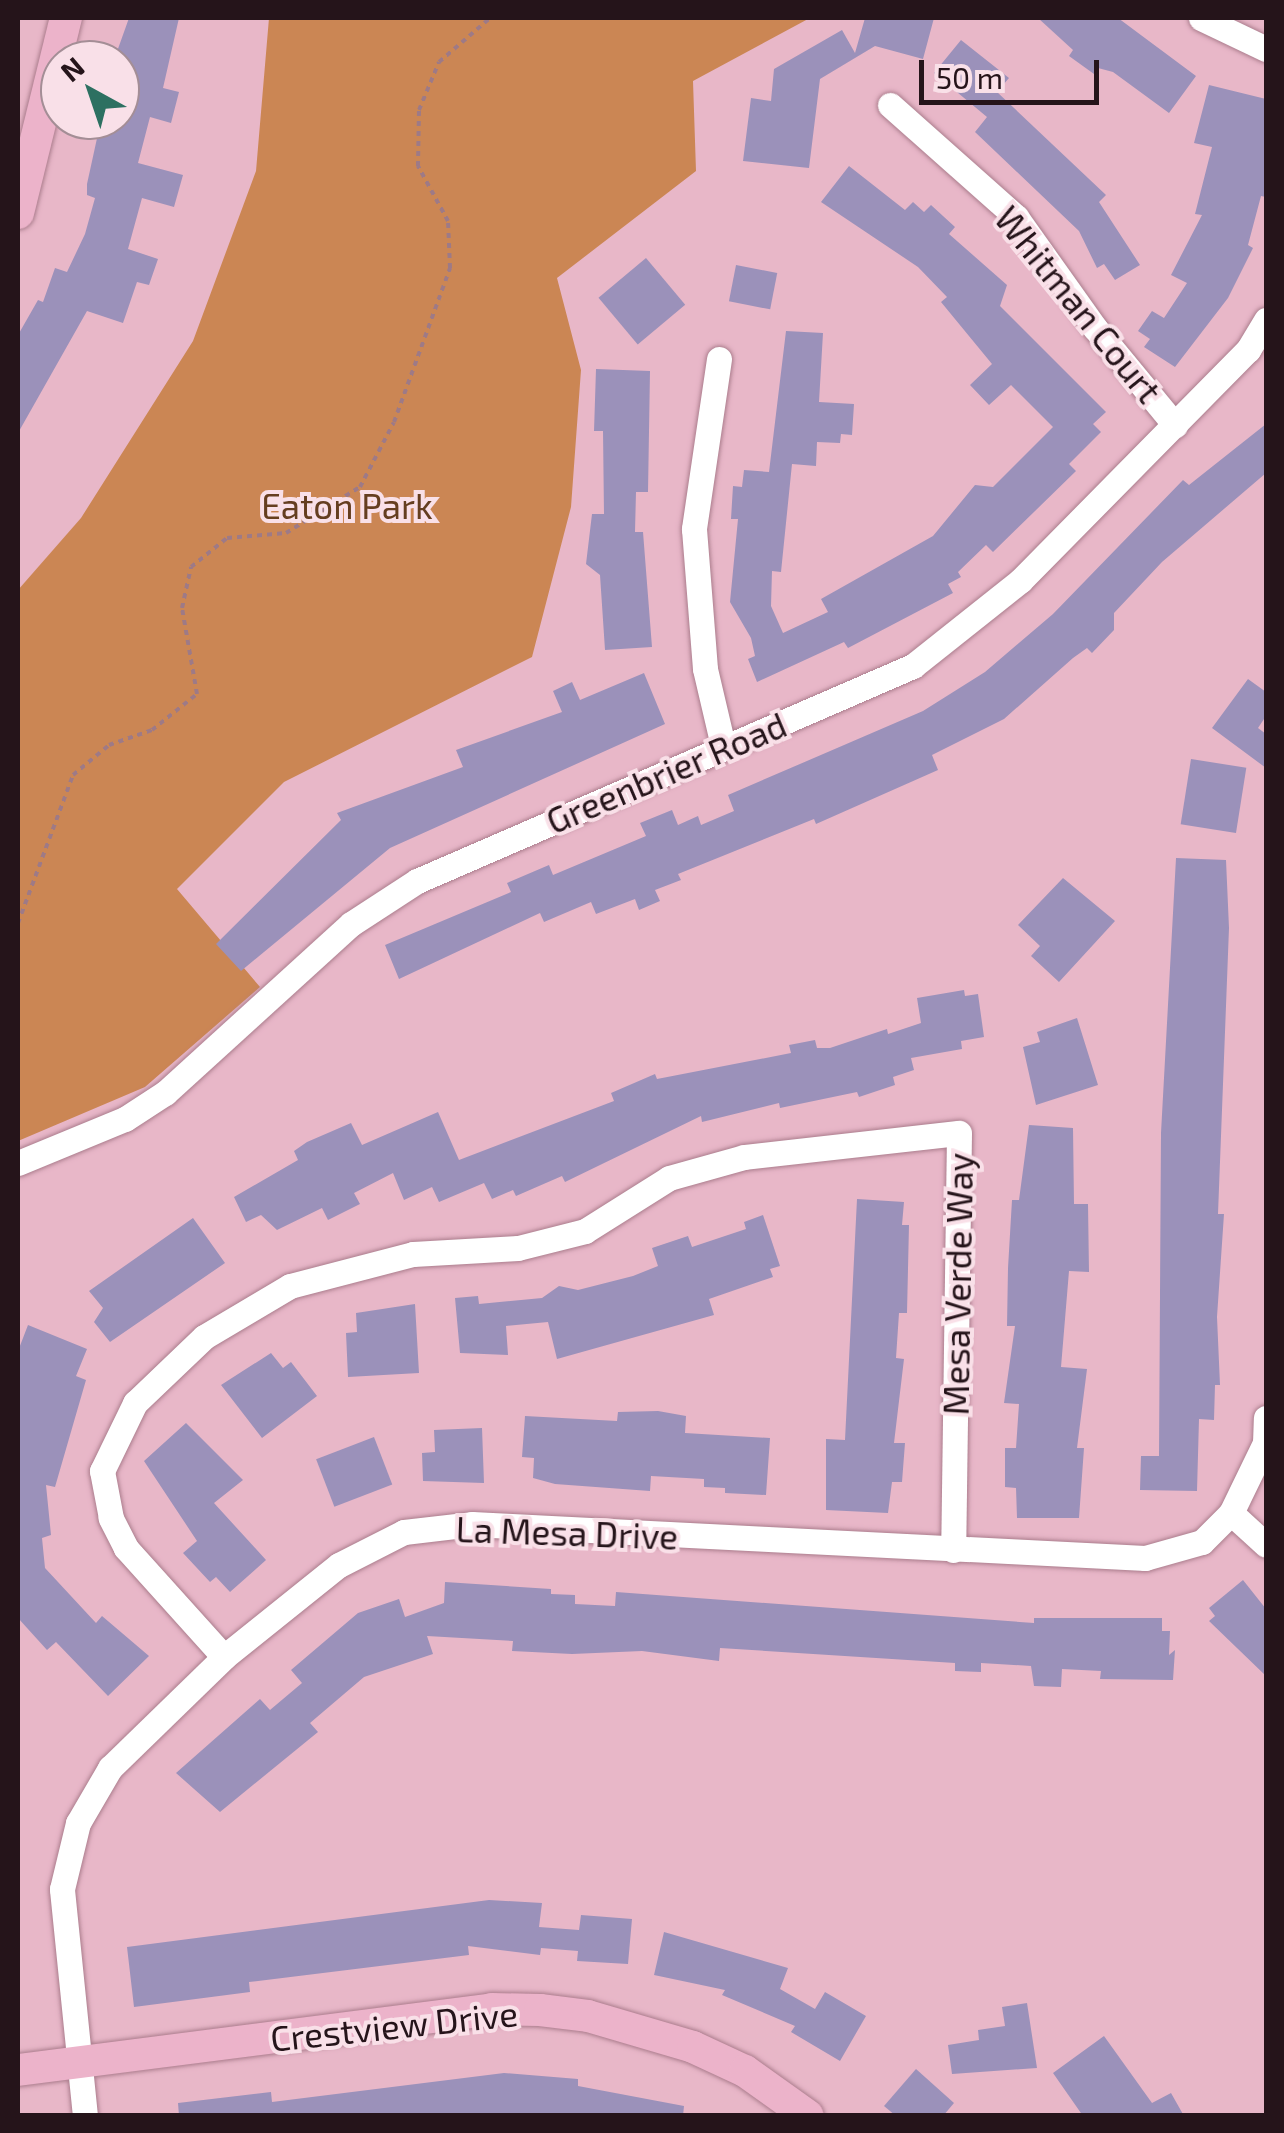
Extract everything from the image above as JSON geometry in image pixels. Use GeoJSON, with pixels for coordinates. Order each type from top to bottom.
{"type":"FeatureCollection","features":[{"type":"Feature","properties":{"kind":"main road"},"geometry":{"type":"LineString","coordinates":[[18,213],[66,18]]}},
{"type":"Feature","properties":{"kind":"main road","name":"Crestview Drive"},"geometry":{"type":"LineString","coordinates":[[18,2070],[492,2009],[540,2010],[588,2016],[694,2047],[745,2071],[808,2116]]}},
{"type":"Feature","properties":{"kind":"street"},"geometry":{"type":"LineString","coordinates":[[1201,18],[1266,49]]}},
{"type":"Feature","properties":{"kind":"street","name":"Whitman Court"},"geometry":{"type":"LineString","coordinates":[[890,106],[1016,217],[1095,328],[1175,424]]}},
{"type":"Feature","properties":{"kind":"street","name":"Greenbrier Road"},"geometry":{"type":"LineString","coordinates":[[18,1164],[125,1119],[165,1093],[379,903],[723,746],[913,666],[968,627],[1248,350],[1266,320]]}},
{"type":"Feature","properties":{"kind":"street"},"geometry":{"type":"LineString","coordinates":[[719,359],[694,529],[705,669],[723,746]]}},
{"type":"Feature","properties":{"kind":"street","name":"Mesa Verde Way"},"geometry":{"type":"LineString","coordinates":[[224,1658],[126,1548],[111,1518],[102,1470],[135,1403],[204,1337],[290,1286],[413,1254],[518,1248],[585,1230],[669,1178],[744,1157],[960,1134],[952,1550]]}},
{"type":"Feature","properties":{"kind":"street","name":"La Mesa Drive"},"geometry":{"type":"LineString","coordinates":[[84,2116],[62,1889],[78,1823],[110,1768],[224,1658],[339,1565],[404,1532],[472,1524],[1145,1558],[1202,1542],[1231,1513],[1265,1443],[1266,1418]]}},
{"type":"Feature","properties":{"kind":"street"},"geometry":{"type":"LineString","coordinates":[[1231,1513],[1266,1545]]}},
{"type":"Feature","properties":{"kind":"path"},"geometry":{"type":"LineString","coordinates":[[18,923],[74,775],[109,745],[152,730],[197,694],[182,608],[191,567],[227,538],[286,534],[360,487],[394,422],[450,268],[448,222],[418,166],[418,110],[439,62],[490,18]]}},
{"type":"Feature","properties":{"kind":"green space","name":"Eaton Park"},"geometry":{"type":"Polygon","coordinates":[[[269,18],[808,19],[693,81],[696,171],[557,278],[581,370],[571,507],[532,657],[284,782],[177,889],[260,987],[145,1087],[18,1141],[18,590],[81,518],[193,341],[256,171],[269,18]]]}},
{"type":"Feature","properties":{"kind":"building"},"geometry":{"type":"Polygon","coordinates":[[[129,18],[179,18],[163,88],[179,92],[171,123],[150,117],[138,163],[183,175],[174,207],[142,198],[128,249],[158,259],[149,285],[137,282],[123,323],[87,311],[18,433],[18,335],[38,300],[43,302],[55,268],[67,272],[85,234],[95,198],[87,195],[87,184],[97,140],[140,140],[140,40],[121,40],[129,18]]]}},
{"type":"Feature","properties":{"kind":"building"},"geometry":{"type":"Polygon","coordinates":[[[865,18],[934,18],[923,59],[875,46],[820,79],[809,168],[743,161],[751,98],[771,101],[774,69],[842,30],[855,53],[865,18]]]}},
{"type":"Feature","properties":{"kind":"building"},"geometry":{"type":"Polygon","coordinates":[[[1038,18],[1118,18],[1196,76],[1169,113],[1113,72],[1098,68],[1094,74],[1069,56],[1073,50],[1038,18]]]}},
{"type":"Feature","properties":{"kind":"building"},"geometry":{"type":"Polygon","coordinates":[[[961,40],[1009,78],[997,92],[1106,195],[1099,202],[1140,265],[1115,280],[1104,264],[1097,268],[1079,231],[975,132],[987,117],[934,73],[961,40]]]}},
{"type":"Feature","properties":{"kind":"building"},"geometry":{"type":"Polygon","coordinates":[[[1209,85],[1266,99],[1266,197],[1261,196],[1248,245],[1253,248],[1228,298],[1175,367],[1144,347],[1150,339],[1138,331],[1152,311],[1164,318],[1187,283],[1171,275],[1202,215],[1195,214],[1212,147],[1194,143],[1209,85]]]}},
{"type":"Feature","properties":{"kind":"building"},"geometry":{"type":"Polygon","coordinates":[[[849,166],[905,210],[913,202],[924,212],[931,205],[955,227],[949,234],[1007,285],[1000,306],[1106,412],[1093,424],[1101,432],[1069,464],[1076,471],[993,552],[986,545],[958,572],[961,577],[948,584],[953,593],[848,648],[844,642],[757,682],[748,659],[755,656],[751,638],[730,602],[738,519],[731,519],[733,486],[742,487],[744,470],[769,472],[786,331],[823,333],[819,402],[854,404],[852,435],[841,434],[840,443],[817,442],[816,466],[792,464],[781,572],[772,571],[771,606],[783,633],[828,612],[821,599],[933,536],[975,485],[993,487],[1053,427],[1011,385],[989,405],[970,385],[992,364],[941,302],[947,297],[918,267],[821,202],[849,166]]]}},
{"type":"Feature","properties":{"kind":"building"},"geometry":{"type":"Polygon","coordinates":[[[646,258],[685,305],[638,345],[599,298],[646,258]]]}},
{"type":"Feature","properties":{"kind":"building"},"geometry":{"type":"Polygon","coordinates":[[[736,265],[777,273],[770,309],[729,301],[736,265]]]}},
{"type":"Feature","properties":{"kind":"building"},"geometry":{"type":"Polygon","coordinates":[[[596,369],[650,371],[648,492],[636,492],[635,532],[643,532],[652,647],[605,650],[600,575],[586,564],[592,514],[604,514],[603,431],[594,431],[596,369]]]}},
{"type":"Feature","properties":{"kind":"building"},"geometry":{"type":"Polygon","coordinates":[[[1266,424],[1266,473],[1162,562],[1114,613],[1114,630],[1092,653],[1087,648],[1073,658],[1004,719],[932,755],[938,770],[816,824],[814,819],[678,874],[681,880],[655,890],[660,901],[639,910],[635,899],[596,914],[591,902],[544,922],[540,913],[399,979],[385,945],[511,892],[507,883],[549,865],[553,875],[646,836],[640,823],[672,810],[678,825],[698,816],[701,825],[734,811],[728,795],[923,711],[985,672],[1053,614],[1183,480],[1189,485],[1266,424]]]}},
{"type":"Feature","properties":{"kind":"building"},"geometry":{"type":"Polygon","coordinates":[[[644,673],[665,724],[390,848],[241,971],[216,944],[341,820],[337,813],[463,767],[456,750],[562,712],[553,691],[572,682],[580,700],[644,673]]]}},
{"type":"Feature","properties":{"kind":"building"},"geometry":{"type":"Polygon","coordinates":[[[1248,679],[1266,692],[1266,716],[1258,728],[1266,734],[1266,768],[1212,728],[1248,679]]]}},
{"type":"Feature","properties":{"kind":"building"},"geometry":{"type":"Polygon","coordinates":[[[1191,759],[1246,768],[1236,833],[1181,824],[1191,759]]]}},
{"type":"Feature","properties":{"kind":"building"},"geometry":{"type":"Polygon","coordinates":[[[1176,858],[1226,860],[1229,928],[1218,1214],[1224,1214],[1217,1317],[1220,1385],[1215,1385],[1214,1420],[1199,1419],[1197,1491],[1140,1490],[1141,1456],[1159,1456],[1161,1133],[1176,858]]]}},
{"type":"Feature","properties":{"kind":"building"},"geometry":{"type":"Polygon","coordinates":[[[1063,878],[1115,921],[1059,982],[1031,956],[1040,946],[1018,925],[1063,878]]]}},
{"type":"Feature","properties":{"kind":"building"},"geometry":{"type":"Polygon","coordinates":[[[964,990],[965,996],[978,994],[984,1037],[961,1041],[962,1049],[911,1058],[914,1070],[893,1077],[895,1085],[859,1097],[857,1092],[780,1108],[779,1103],[702,1122],[701,1116],[565,1182],[562,1176],[516,1196],[513,1190],[492,1199],[484,1183],[439,1202],[432,1187],[404,1200],[393,1173],[354,1193],[360,1204],[328,1220],[322,1208],[277,1230],[261,1215],[246,1222],[234,1197],[298,1160],[294,1151],[307,1142],[351,1123],[362,1145],[438,1112],[459,1160],[614,1101],[611,1093],[655,1074],[657,1079],[791,1053],[789,1045],[815,1040],[817,1048],[830,1048],[887,1029],[888,1034],[921,1023],[917,998],[964,990]]]}},
{"type":"Feature","properties":{"kind":"building"},"geometry":{"type":"Polygon","coordinates":[[[1077,1018],[1098,1085],[1036,1105],[1023,1047],[1040,1042],[1037,1032],[1077,1018]]]}},
{"type":"Feature","properties":{"kind":"building"},"geometry":{"type":"Polygon","coordinates":[[[1029,1125],[1073,1128],[1074,1204],[1088,1204],[1089,1272],[1069,1271],[1061,1367],[1087,1369],[1077,1448],[1084,1448],[1079,1518],[1017,1518],[1016,1488],[1005,1487],[1005,1448],[1016,1448],[1019,1404],[1004,1403],[1015,1326],[1007,1326],[1012,1200],[1019,1200],[1029,1125]]]}},
{"type":"Feature","properties":{"kind":"building"},"geometry":{"type":"Polygon","coordinates":[[[857,1199],[904,1202],[902,1225],[909,1225],[907,1313],[899,1313],[896,1358],[904,1359],[894,1443],[905,1443],[902,1482],[892,1482],[888,1513],[826,1510],[826,1439],[845,1440],[857,1199]]]}},
{"type":"Feature","properties":{"kind":"building"},"geometry":{"type":"Polygon","coordinates":[[[763,1215],[780,1266],[770,1269],[773,1277],[709,1299],[714,1315],[557,1359],[548,1322],[506,1326],[508,1355],[460,1353],[455,1298],[478,1296],[479,1304],[542,1298],[559,1286],[578,1290],[633,1276],[658,1266],[652,1248],[688,1236],[692,1247],[746,1229],[744,1222],[763,1215]]]}},
{"type":"Feature","properties":{"kind":"building"},"geometry":{"type":"Polygon","coordinates":[[[193,1218],[225,1263],[110,1342],[94,1322],[103,1308],[89,1291],[193,1218]]]}},
{"type":"Feature","properties":{"kind":"building"},"geometry":{"type":"Polygon","coordinates":[[[415,1304],[419,1373],[348,1377],[346,1333],[357,1332],[356,1313],[415,1304]]]}},
{"type":"Feature","properties":{"kind":"building"},"geometry":{"type":"Polygon","coordinates":[[[28,1325],[87,1349],[76,1376],[86,1380],[55,1487],[46,1485],[51,1535],[42,1538],[45,1568],[96,1623],[102,1616],[149,1656],[108,1696],[56,1642],[47,1650],[18,1618],[18,1351],[28,1325]]]}},
{"type":"Feature","properties":{"kind":"building"},"geometry":{"type":"Polygon","coordinates":[[[271,1353],[283,1368],[291,1362],[317,1396],[262,1438],[221,1385],[271,1353]]]}},
{"type":"Feature","properties":{"kind":"building"},"geometry":{"type":"Polygon","coordinates":[[[658,1411],[686,1416],[685,1433],[770,1438],[766,1495],[725,1493],[725,1488],[704,1487],[704,1479],[651,1476],[650,1491],[555,1484],[533,1478],[534,1458],[522,1457],[525,1416],[617,1421],[618,1412],[658,1411]]]}},
{"type":"Feature","properties":{"kind":"building"},"geometry":{"type":"Polygon","coordinates":[[[186,1423],[243,1480],[214,1503],[266,1560],[230,1592],[216,1577],[210,1582],[183,1553],[197,1541],[144,1461],[186,1423]]]}},
{"type":"Feature","properties":{"kind":"building"},"geometry":{"type":"Polygon","coordinates":[[[482,1428],[484,1483],[423,1481],[422,1453],[435,1452],[434,1430],[482,1428]]]}},
{"type":"Feature","properties":{"kind":"building"},"geometry":{"type":"Polygon","coordinates":[[[374,1437],[392,1485],[334,1507],[316,1459],[374,1437]]]}},
{"type":"Feature","properties":{"kind":"building"},"geometry":{"type":"Polygon","coordinates":[[[1243,1580],[1266,1609],[1266,1676],[1209,1621],[1215,1616],[1209,1608],[1243,1580]]]}},
{"type":"Feature","properties":{"kind":"building"},"geometry":{"type":"Polygon","coordinates":[[[445,1582],[551,1589],[551,1594],[575,1595],[575,1604],[615,1606],[616,1592],[1034,1623],[1034,1618],[1162,1618],[1162,1631],[1170,1631],[1169,1655],[1175,1650],[1173,1680],[1100,1679],[1101,1671],[1062,1669],[1061,1687],[1034,1686],[1031,1666],[981,1663],[981,1672],[955,1671],[955,1663],[720,1648],[719,1661],[642,1651],[572,1654],[512,1651],[513,1641],[427,1636],[433,1654],[364,1677],[310,1723],[318,1732],[220,1812],[176,1773],[260,1699],[270,1710],[302,1683],[291,1670],[358,1613],[399,1599],[405,1617],[444,1603],[445,1582]]]}},
{"type":"Feature","properties":{"kind":"building"},"geometry":{"type":"Polygon","coordinates":[[[489,1900],[542,1903],[539,1927],[579,1930],[581,1915],[632,1919],[628,1964],[577,1961],[578,1951],[541,1948],[540,1955],[468,1946],[469,1955],[249,1982],[250,1992],[134,2007],[127,1947],[489,1900]]]}},
{"type":"Feature","properties":{"kind":"building"},"geometry":{"type":"Polygon","coordinates":[[[664,1932],[788,1968],[780,1989],[815,2009],[825,1992],[866,2016],[840,2061],[791,2032],[795,2026],[722,1995],[725,1990],[654,1975],[664,1932]]]}},
{"type":"Feature","properties":{"kind":"building"},"geometry":{"type":"Polygon","coordinates":[[[1027,2003],[1037,2068],[952,2074],[948,2045],[979,2040],[978,2030],[1005,2026],[1002,2007],[1027,2003]]]}},
{"type":"Feature","properties":{"kind":"building"},"geometry":{"type":"Polygon","coordinates":[[[1104,2036],[1152,2103],[1171,2093],[1184,2116],[1083,2116],[1053,2073],[1104,2036]]]}},
{"type":"Feature","properties":{"kind":"building"},"geometry":{"type":"Polygon","coordinates":[[[916,2069],[954,2103],[943,2116],[896,2116],[884,2106],[916,2069]]]}},
{"type":"Feature","properties":{"kind":"building"},"geometry":{"type":"Polygon","coordinates":[[[504,2073],[578,2079],[578,2086],[684,2106],[683,2116],[179,2116],[178,2103],[271,2092],[272,2102],[504,2073]]]}}]}
